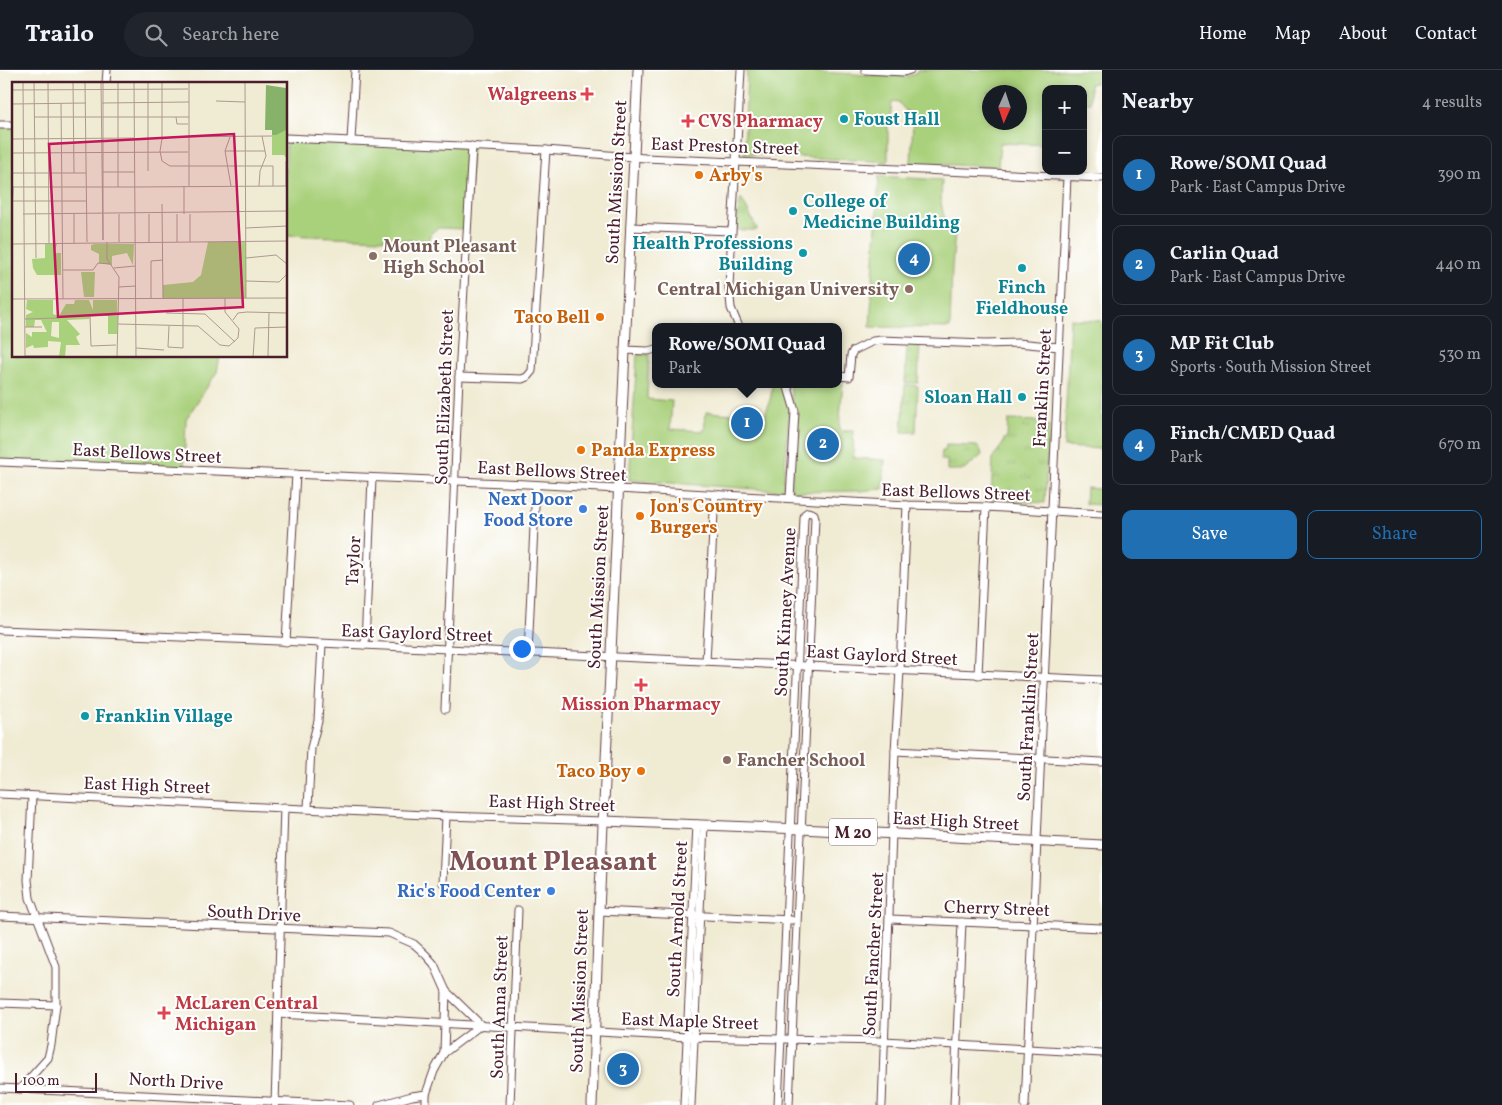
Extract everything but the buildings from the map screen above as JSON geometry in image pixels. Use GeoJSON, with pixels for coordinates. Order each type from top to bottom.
{"type":"FeatureCollection","features":[{"type":"Feature","properties":{"kind":"main road","name":"South Mission Street"},"geometry":{"type":"LineString","coordinates":[[592,1105],[610,657],[638,70]]}},
{"type":"Feature","properties":{"kind":"main road","name":"East High Street"},"geometry":{"type":"LineString","coordinates":[[604,821],[700,824],[1102,845]]}},
{"type":"Feature","properties":{"kind":"street"},"geometry":{"type":"LineString","coordinates":[[351,141],[355,70]]}},
{"type":"Feature","properties":{"kind":"street"},"geometry":{"type":"LineString","coordinates":[[737,323],[729,303],[731,231],[741,70]]}},
{"type":"Feature","properties":{"kind":"street"},"geometry":{"type":"LineString","coordinates":[[865,70],[904,72],[910,70]]}},
{"type":"Feature","properties":{"kind":"street","name":"East Preston Street"},"geometry":{"type":"LineString","coordinates":[[288,138],[546,150],[633,157],[1102,178]]}},
{"type":"Feature","properties":{"kind":"street","name":"South Elizabeth Street"},"geometry":{"type":"LineString","coordinates":[[445,709],[459,377],[472,146]]}},
{"type":"Feature","properties":{"kind":"street"},"geometry":{"type":"LineString","coordinates":[[459,377],[522,379],[532,372],[546,150]]}},
{"type":"Feature","properties":{"kind":"street","name":"Franklin Street"},"geometry":{"type":"LineString","coordinates":[[1052,510],[1067,177]]}},
{"type":"Feature","properties":{"kind":"street"},"geometry":{"type":"LineString","coordinates":[[630,227],[731,231]]}},
{"type":"Feature","properties":{"kind":"street"},"geometry":{"type":"LineString","coordinates":[[842,376],[849,376],[851,358],[854,351],[879,340],[985,344],[1018,343],[1059,347]]}},
{"type":"Feature","properties":{"kind":"street"},"geometry":{"type":"LineString","coordinates":[[624,350],[652,350]]}},
{"type":"Feature","properties":{"kind":"street"},"geometry":{"type":"LineString","coordinates":[[788,388],[795,411],[790,498]]}},
{"type":"Feature","properties":{"kind":"street","name":"East Bellows Street"},"geometry":{"type":"LineString","coordinates":[[0,462],[456,481],[1102,514]]}},
{"type":"Feature","properties":{"kind":"street"},"geometry":{"type":"LineString","coordinates":[[286,642],[296,474]]}},
{"type":"Feature","properties":{"kind":"street","name":"Taylor"},"geometry":{"type":"LineString","coordinates":[[365,646],[372,478]]}},
{"type":"Feature","properties":{"kind":"street"},"geometry":{"type":"LineString","coordinates":[[528,653],[536,485]]}},
{"type":"Feature","properties":{"kind":"street"},"geometry":{"type":"LineString","coordinates":[[706,661],[715,494]]}},
{"type":"Feature","properties":{"kind":"street","name":"South Fancher Street"},"geometry":{"type":"LineString","coordinates":[[882,1105],[895,751],[907,505]]}},
{"type":"Feature","properties":{"kind":"street"},"geometry":{"type":"LineString","coordinates":[[978,675],[986,507]]}},
{"type":"Feature","properties":{"kind":"street","name":"South Franklin Street"},"geometry":{"type":"LineString","coordinates":[[1025,1105],[1052,510]]}},
{"type":"Feature","properties":{"kind":"street","name":"South Kinney Avenue"},"geometry":{"type":"LineString","coordinates":[[778,1105],[804,516],[810,512],[816,518],[789,1105]]}},
{"type":"Feature","properties":{"kind":"street","name":"East Gaylord Street"},"geometry":{"type":"LineString","coordinates":[[0,630],[1102,680]]}},
{"type":"Feature","properties":{"kind":"street"},"geometry":{"type":"LineString","coordinates":[[308,808],[311,748],[318,721],[322,644]]}},
{"type":"Feature","properties":{"kind":"street"},"geometry":{"type":"LineString","coordinates":[[895,751],[1102,762]]}},
{"type":"Feature","properties":{"kind":"street","name":"East High Street"},"geometry":{"type":"LineString","coordinates":[[0,794],[446,816],[604,821]]}},
{"type":"Feature","properties":{"kind":"street"},"geometry":{"type":"LineString","coordinates":[[20,1089],[48,1058],[56,1005],[56,968],[30,898],[28,880],[32,796]]}},
{"type":"Feature","properties":{"kind":"street"},"geometry":{"type":"LineString","coordinates":[[275,1103],[284,807]]}},
{"type":"Feature","properties":{"kind":"street"},"geometry":{"type":"LineString","coordinates":[[443,883],[446,816]]}},
{"type":"Feature","properties":{"kind":"street","name":"South Arnold Street"},"geometry":{"type":"LineString","coordinates":[[684,1105],[690,1037],[700,824]]}},
{"type":"Feature","properties":{"kind":"street","name":"South Anna Street"},"geometry":{"type":"LineString","coordinates":[[510,1105],[518,910]]}},
{"type":"Feature","properties":{"kind":"street"},"geometry":{"type":"LineString","coordinates":[[599,911],[797,920]]}},
{"type":"Feature","properties":{"kind":"street","name":"South Drive"},"geometry":{"type":"LineString","coordinates":[[0,916],[281,930],[389,933],[414,944],[434,964],[446,991],[446,1024]]}},
{"type":"Feature","properties":{"kind":"street","name":"Cherry Street"},"geometry":{"type":"LineString","coordinates":[[890,919],[1102,928]]}},
{"type":"Feature","properties":{"kind":"street"},"geometry":{"type":"LineString","coordinates":[[954,1105],[962,922]]}},
{"type":"Feature","properties":{"kind":"street"},"geometry":{"type":"LineString","coordinates":[[444,1052],[481,1025],[446,991]]}},
{"type":"Feature","properties":{"kind":"street"},"geometry":{"type":"LineString","coordinates":[[0,1003],[56,1005]]}},
{"type":"Feature","properties":{"kind":"street","name":"East Maple Street"},"geometry":{"type":"LineString","coordinates":[[278,1014],[690,1037],[884,1041],[1102,1053]]}},
{"type":"Feature","properties":{"kind":"street"},"geometry":{"type":"LineString","coordinates":[[426,1105],[426,1094],[434,1071],[444,1052],[446,1024]]}},
{"type":"Feature","properties":{"kind":"street","name":"South Arnold Street"},"geometry":{"type":"LineString","coordinates":[[690,1037],[691,1105]]}},
{"type":"Feature","properties":{"kind":"street","name":"North Drive"},"geometry":{"type":"LineString","coordinates":[[0,1088],[275,1103],[350,1105]]}},
{"type":"Feature","properties":{"kind":"street"},"geometry":{"type":"LineString","coordinates":[[379,1105],[426,1094]]}},
{"type":"Feature","properties":{"kind":"green space"},"geometry":{"type":"Polygon","coordinates":[[[747,70],[784,70],[905,77],[915,74],[918,70],[1102,70],[1102,76],[1097,76],[1095,83],[1090,84],[1090,102],[1087,102],[1087,85],[1042,85],[1042,145],[1000,143],[998,167],[911,163],[913,119],[899,103],[892,102],[890,122],[888,123],[888,162],[744,154],[747,70]]]}},
{"type":"Feature","properties":{"kind":"green space"},"geometry":{"type":"Polygon","coordinates":[[[0,125],[12,125],[12,358],[220,358],[217,372],[186,419],[184,470],[0,462],[0,125]]]}},
{"type":"Feature","properties":{"kind":"green space"},"geometry":{"type":"Polygon","coordinates":[[[288,138],[472,146],[467,229],[438,228],[431,233],[428,241],[288,235],[288,138]]]}},
{"type":"Feature","properties":{"kind":"green space"},"geometry":{"type":"Polygon","coordinates":[[[879,176],[942,180],[941,202],[947,232],[955,232],[950,328],[870,327],[879,176]]]}},
{"type":"Feature","properties":{"kind":"green space"},"geometry":{"type":"Polygon","coordinates":[[[741,198],[757,230],[737,230],[737,216],[741,198]]]}},
{"type":"Feature","properties":{"kind":"green space"},"geometry":{"type":"Polygon","coordinates":[[[1070,319],[1102,321],[1102,449],[1064,447],[1070,319]]]}},
{"type":"Feature","properties":{"kind":"green space"},"geometry":{"type":"Polygon","coordinates":[[[907,344],[920,345],[918,383],[905,383],[907,344]]]}},
{"type":"Feature","properties":{"kind":"green space"},"geometry":{"type":"Polygon","coordinates":[[[649,354],[647,399],[672,401],[670,429],[704,431],[706,412],[765,416],[772,388],[782,388],[790,403],[783,491],[629,480],[637,355],[649,354]]]}},
{"type":"Feature","properties":{"kind":"green space"},"geometry":{"type":"Polygon","coordinates":[[[843,380],[839,431],[853,431],[854,458],[885,460],[883,489],[791,492],[794,421],[790,388],[842,388],[843,380]]]}},
{"type":"Feature","properties":{"kind":"green space"},"geometry":{"type":"Polygon","coordinates":[[[905,385],[918,386],[916,432],[902,432],[905,385]]]}},
{"type":"Feature","properties":{"kind":"green space"},"geometry":{"type":"Polygon","coordinates":[[[1008,420],[1039,421],[1049,426],[1045,503],[991,500],[993,457],[1003,444],[1004,439],[1007,438],[1008,420]]]}},
{"type":"Feature","properties":{"kind":"green space"},"geometry":{"type":"Polygon","coordinates":[[[946,445],[977,446],[982,455],[964,470],[947,470],[947,460],[941,460],[942,451],[945,451],[946,445]]]}},
{"type":"Feature","properties":{"kind":"green space"},"geometry":{"type":"Polygon","coordinates":[[[1086,488],[1102,489],[1102,505],[1085,504],[1086,488]]]}},
{"type":"Feature","properties":{"kind":"place","name":"Walgreens"},"geometry":{"type":"Point","coordinates":[587,94]}},
{"type":"Feature","properties":{"kind":"place","name":"Foust Hall"},"geometry":{"type":"Point","coordinates":[844,119]}},
{"type":"Feature","properties":{"kind":"place","name":"CVS Pharmacy"},"geometry":{"type":"Point","coordinates":[688,121]}},
{"type":"Feature","properties":{"kind":"place","name":"Arby's"},"geometry":{"type":"Point","coordinates":[699,175]}},
{"type":"Feature","properties":{"kind":"place","name":"College of Medicine Building"},"geometry":{"type":"Point","coordinates":[793,211]}},
{"type":"Feature","properties":{"kind":"place","name":"Health Professions Building"},"geometry":{"type":"Point","coordinates":[803,253]}},
{"type":"Feature","properties":{"kind":"place","name":"Mount Pleasant High School"},"geometry":{"type":"Point","coordinates":[373,256]}},
{"type":"Feature","properties":{"kind":"place","name":"Finch/CMED Quad"},"geometry":{"type":"Point","coordinates":[914,259]}},
{"type":"Feature","properties":{"kind":"place","name":"Finch Fieldhouse"},"geometry":{"type":"Point","coordinates":[1022,268]}},
{"type":"Feature","properties":{"kind":"place","name":"Central Michigan University"},"geometry":{"type":"Point","coordinates":[909,289]}},
{"type":"Feature","properties":{"kind":"place","name":"Taco Bell"},"geometry":{"type":"Point","coordinates":[600,317]}},
{"type":"Feature","properties":{"kind":"place","name":"Sloan Hall"},"geometry":{"type":"Point","coordinates":[1022,397]}},
{"type":"Feature","properties":{"kind":"place","name":"Rowe/SOMI Quad"},"geometry":{"type":"Point","coordinates":[747,423]}},
{"type":"Feature","properties":{"kind":"place","name":"Carlin Quad"},"geometry":{"type":"Point","coordinates":[823,444]}},
{"type":"Feature","properties":{"kind":"place","name":"Panda Express"},"geometry":{"type":"Point","coordinates":[581,450]}},
{"type":"Feature","properties":{"kind":"place","name":"Next Door Food Store"},"geometry":{"type":"Point","coordinates":[583,509]}},
{"type":"Feature","properties":{"kind":"place","name":"Jon's Country Burgers"},"geometry":{"type":"Point","coordinates":[640,516]}},
{"type":"Feature","properties":{"kind":"place","name":"Mission Pharmacy"},"geometry":{"type":"Point","coordinates":[641,685]}},
{"type":"Feature","properties":{"kind":"place","name":"Franklin Village"},"geometry":{"type":"Point","coordinates":[85,716]}},
{"type":"Feature","properties":{"kind":"place","name":"Fancher School"},"geometry":{"type":"Point","coordinates":[727,760]}},
{"type":"Feature","properties":{"kind":"place","name":"Taco Boy"},"geometry":{"type":"Point","coordinates":[641,771]}},
{"type":"Feature","properties":{"kind":"place","name":"Ric's Food Center"},"geometry":{"type":"Point","coordinates":[551,891]}},
{"type":"Feature","properties":{"kind":"place","name":"McLaren Central Michigan"},"geometry":{"type":"Point","coordinates":[164,1013]}},
{"type":"Feature","properties":{"kind":"place","name":"MP Fit Club"},"geometry":{"type":"Point","coordinates":[623,1069]}},
{"type":"Feature","properties":{"kind":"district","name":"Mount Pleasant"},"geometry":{"type":"Point","coordinates":[553,860]}}]}
